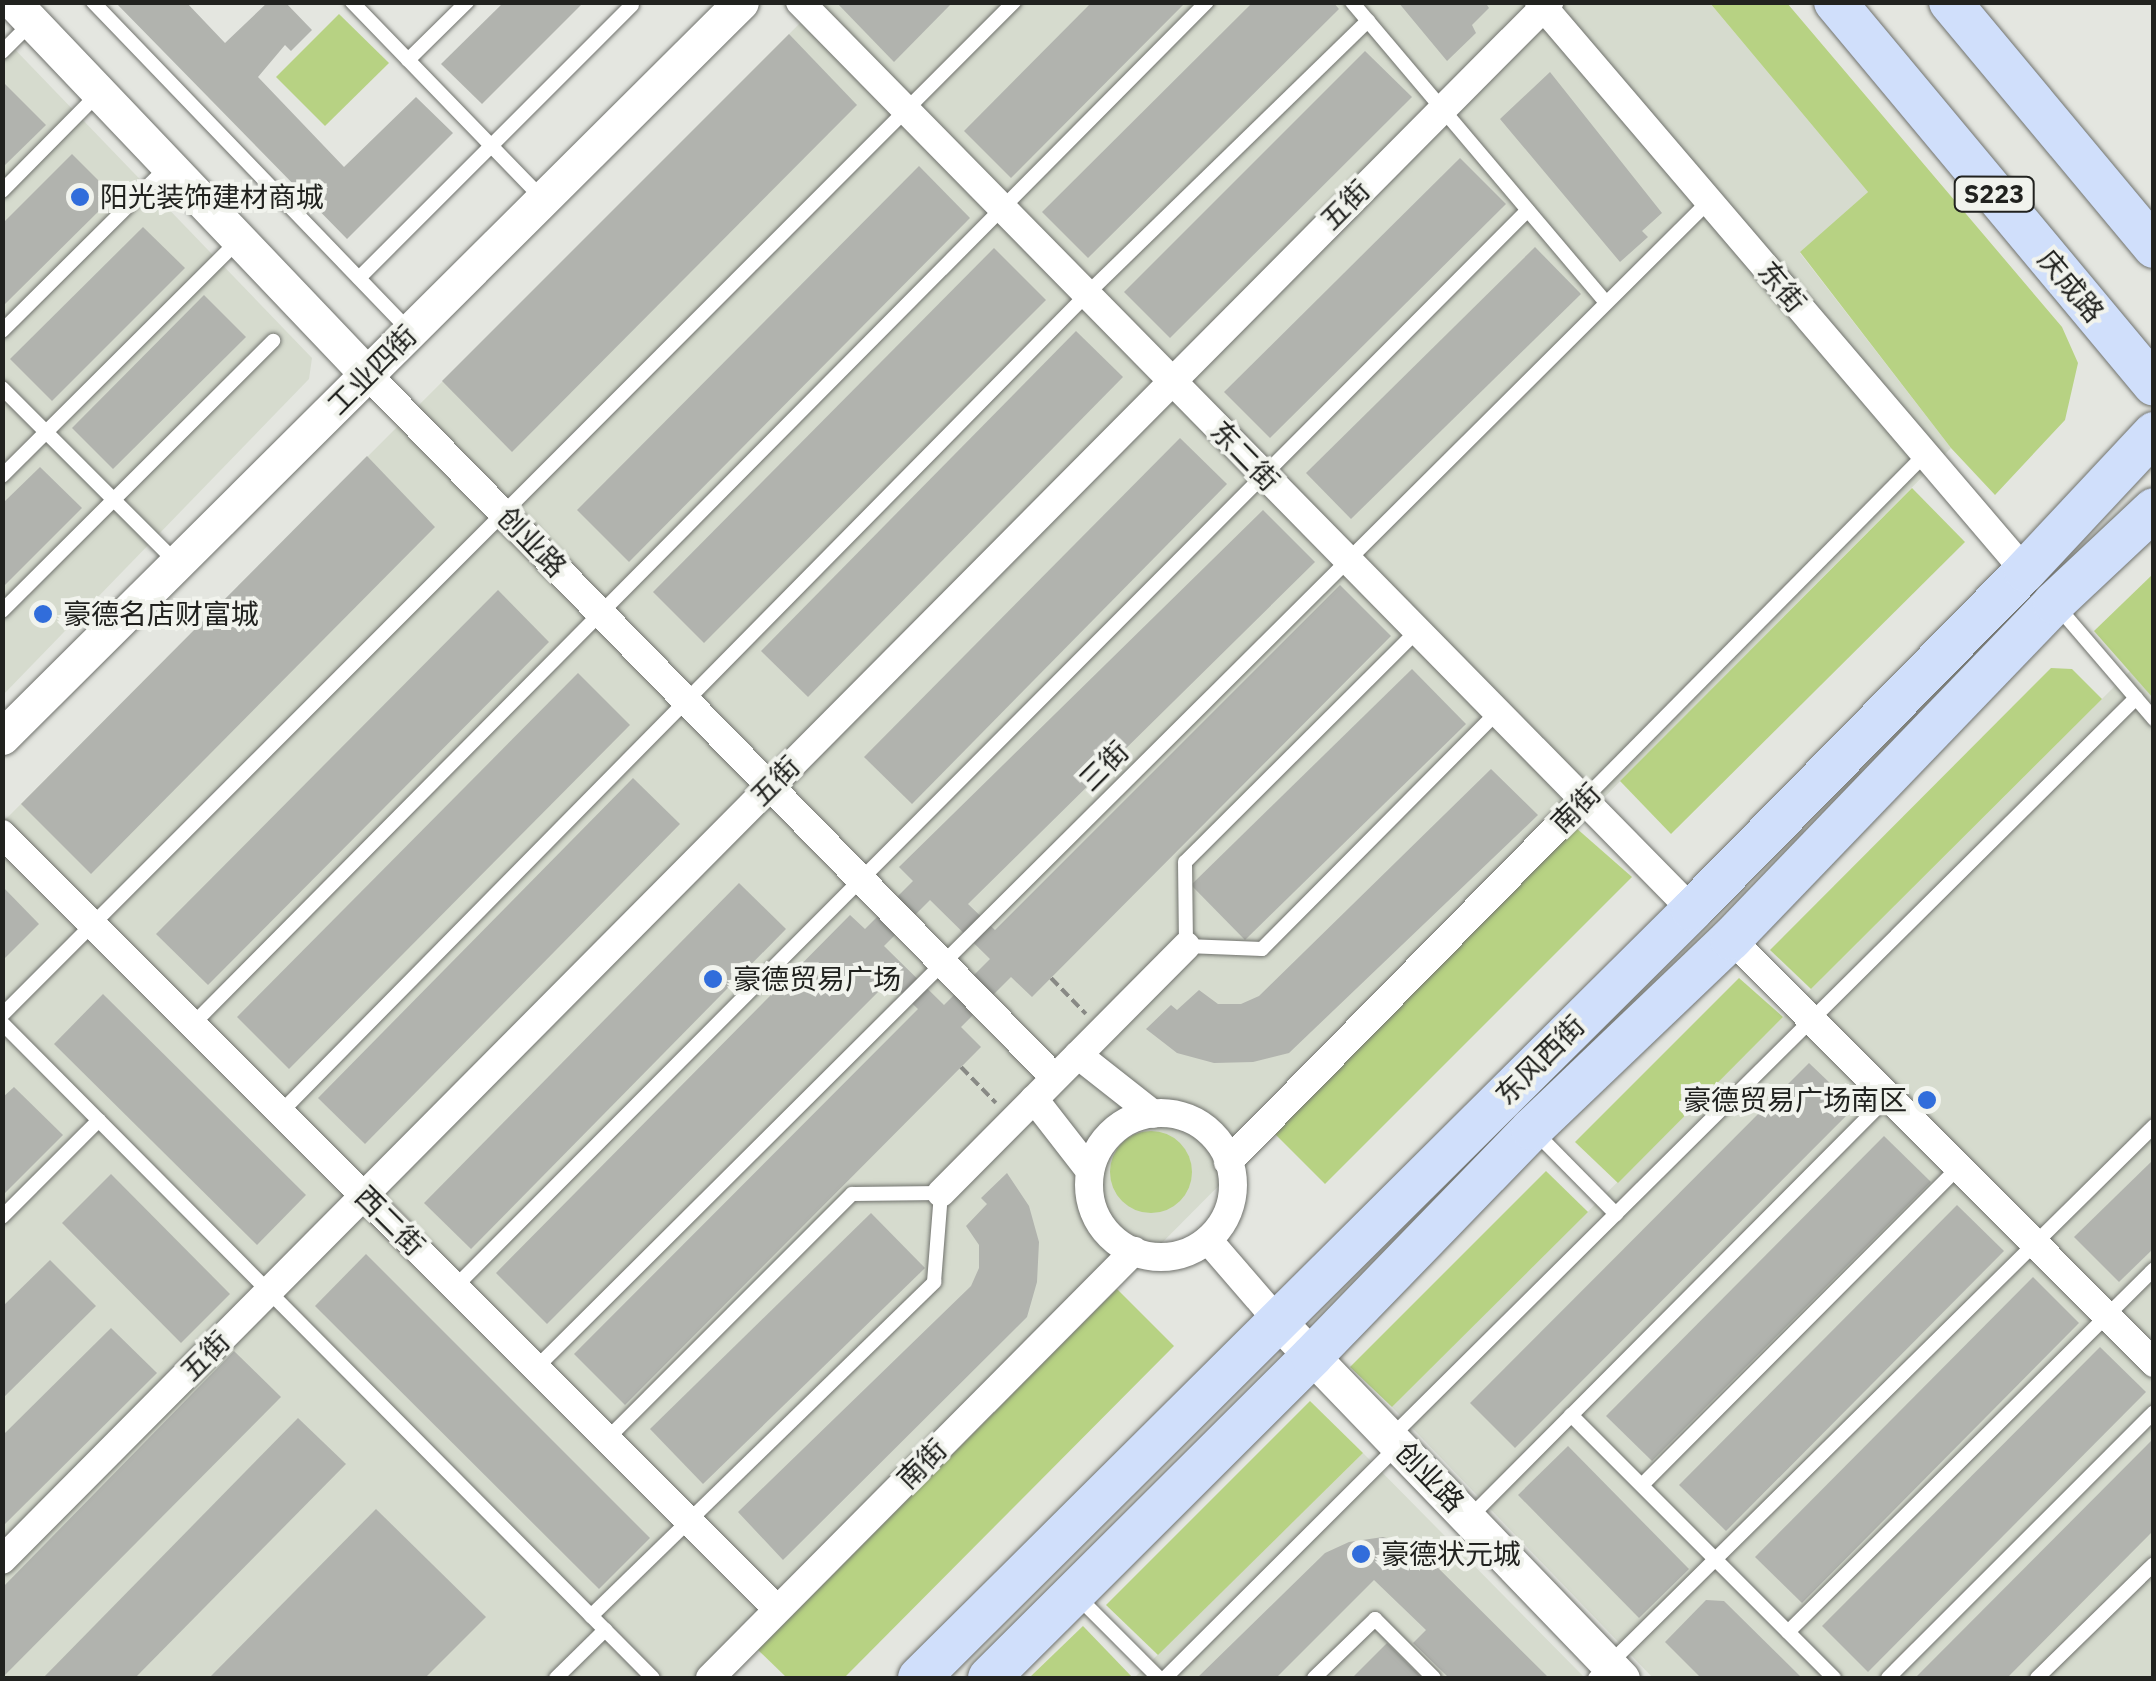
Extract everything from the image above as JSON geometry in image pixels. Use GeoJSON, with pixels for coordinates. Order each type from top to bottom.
{"type":"FeatureCollection","features":[{"type":"Feature","properties":{"kind":"main road","name":"庆成路"},"geometry":{"type":"LineString","coordinates":[[1835,2],[2154,385]]}},
{"type":"Feature","properties":{"kind":"main road"},"geometry":{"type":"LineString","coordinates":[[1950,2],[2154,247]]}},
{"type":"Feature","properties":{"kind":"main road","name":"东风西街"},"geometry":{"type":"LineString","coordinates":[[919,1678],[1692,910],[2025,571],[2154,433]]}},
{"type":"Feature","properties":{"kind":"main road","name":"东风西街"},"geometry":{"type":"LineString","coordinates":[[989,1678],[1076,1595],[1532,1129],[1731,939],[2054,603],[2154,510]]}},
{"type":"Feature","properties":{"kind":"street","name":"工业四街"},"geometry":{"type":"LineString","coordinates":[[2,737],[740,2]]}},
{"type":"Feature","properties":{"kind":"street","name":"东二街"},"geometry":{"type":"LineString","coordinates":[[800,2],[1692,910]]}},
{"type":"Feature","properties":{"kind":"street","name":"五街"},"geometry":{"type":"LineString","coordinates":[[2,1560],[1544,4]]}},
{"type":"Feature","properties":{"kind":"street","name":"东街"},"geometry":{"type":"LineString","coordinates":[[1544,4],[2025,571]]}},
{"type":"Feature","properties":{"kind":"street","name":"创业路"},"geometry":{"type":"LineString","coordinates":[[22,12],[367,374],[1055,1078]]}},
{"type":"Feature","properties":{"kind":"street","name":"南街"},"geometry":{"type":"LineString","coordinates":[[1228,1162],[1582,801]]}},
{"type":"Feature","properties":{"kind":"street","name":"西二街"},"geometry":{"type":"LineString","coordinates":[[2,834],[777,1609]]}},
{"type":"Feature","properties":{"kind":"street"},"geometry":{"type":"LineString","coordinates":[[1731,939],[2154,1364]]}},
{"type":"Feature","properties":{"kind":"street"},"geometry":{"type":"LineString","coordinates":[[940,1194],[1186,946]]}},
{"type":"Feature","properties":{"kind":"street"},"geometry":{"type":"LineString","coordinates":[[1078,1055],[1153,1114]]}},
{"type":"Feature","properties":{"kind":"street"},"geometry":{"type":"LineString","coordinates":[[1034,1099],[1090,1171]]}},
{"type":"Feature","properties":{"kind":"street"},"geometry":{"type":"LineString","coordinates":[[1153,1114],[1186,1118],[1208,1130],[1228,1162],[1232,1198],[1224,1221],[1208,1240],[1186,1253],[1165,1257],[1134,1251],[1106,1232],[1094,1214],[1090,1171],[1100,1148],[1116,1129],[1153,1114]]}},
{"type":"Feature","properties":{"kind":"street"},"geometry":{"type":"LineString","coordinates":[[1208,1240],[1278,1321]]}},
{"type":"Feature","properties":{"kind":"street","name":"南街"},"geometry":{"type":"LineString","coordinates":[[726,1673],[777,1609],[1134,1251]]}},
{"type":"Feature","properties":{"kind":"street","name":"创业路"},"geometry":{"type":"LineString","coordinates":[[1278,1321],[1469,1518],[1608,1674]]}},
{"type":"Feature","properties":{"kind":"lane"},"geometry":{"type":"LineString","coordinates":[[93,2],[410,331]]}},
{"type":"Feature","properties":{"kind":"lane"},"geometry":{"type":"LineString","coordinates":[[352,2],[543,199]]}},
{"type":"Feature","properties":{"kind":"lane"},"geometry":{"type":"LineString","coordinates":[[408,60],[467,2]]}},
{"type":"Feature","properties":{"kind":"lane"},"geometry":{"type":"LineString","coordinates":[[2,1015],[1014,2]]}},
{"type":"Feature","properties":{"kind":"lane"},"geometry":{"type":"LineString","coordinates":[[192,1024],[1207,2]]}},
{"type":"Feature","properties":{"kind":"lane"},"geometry":{"type":"LineString","coordinates":[[1352,2],[1605,301]]}},
{"type":"Feature","properties":{"kind":"lane"},"geometry":{"type":"LineString","coordinates":[[359,278],[632,4]]}},
{"type":"Feature","properties":{"kind":"lane"},"geometry":{"type":"LineString","coordinates":[[2,52],[22,12]]}},
{"type":"Feature","properties":{"kind":"lane"},"geometry":{"type":"LineString","coordinates":[[281,1112],[1086,294],[1368,21]]}},
{"type":"Feature","properties":{"kind":"lane"},"geometry":{"type":"LineString","coordinates":[[2,191],[100,94]]}},
{"type":"Feature","properties":{"kind":"lane"},"geometry":{"type":"LineString","coordinates":[[2,331],[168,166]]}},
{"type":"Feature","properties":{"kind":"lane","name":"三街"},"geometry":{"type":"LineString","coordinates":[[536,1368],[1708,201]]}},
{"type":"Feature","properties":{"kind":"lane"},"geometry":{"type":"LineString","coordinates":[[455,1287],[1528,210]]}},
{"type":"Feature","properties":{"kind":"lane"},"geometry":{"type":"LineString","coordinates":[[2,476],[239,240]]}},
{"type":"Feature","properties":{"kind":"lane"},"geometry":{"type":"LineString","coordinates":[[2,611],[274,341]]}},
{"type":"Feature","properties":{"kind":"lane"},"geometry":{"type":"LineString","coordinates":[[2,388],[178,563]]}},
{"type":"Feature","properties":{"kind":"lane","name":"南街"},"geometry":{"type":"LineString","coordinates":[[1582,801],[1925,455]]}},
{"type":"Feature","properties":{"kind":"lane"},"geometry":{"type":"LineString","coordinates":[[2054,603],[2154,719]]}},
{"type":"Feature","properties":{"kind":"lane"},"geometry":{"type":"LineString","coordinates":[[1417,631],[1185,862],[1186,946],[1262,949],[1497,712]]}},
{"type":"Feature","properties":{"kind":"lane"},"geometry":{"type":"LineString","coordinates":[[1076,1595],[1162,1678],[1616,1214],[2136,698]]}},
{"type":"Feature","properties":{"kind":"lane"},"geometry":{"type":"LineString","coordinates":[[2,1023],[653,1678]]}},
{"type":"Feature","properties":{"kind":"lane"},"geometry":{"type":"LineString","coordinates":[[1469,1518],[1888,1097]]}},
{"type":"Feature","properties":{"kind":"lane"},"geometry":{"type":"LineString","coordinates":[[2,1217],[99,1120]]}},
{"type":"Feature","properties":{"kind":"lane"},"geometry":{"type":"LineString","coordinates":[[1608,1674],[1714,1559],[2154,1126]]}},
{"type":"Feature","properties":{"kind":"lane"},"geometry":{"type":"LineString","coordinates":[[1532,1129],[1616,1214]]}},
{"type":"Feature","properties":{"kind":"lane"},"geometry":{"type":"LineString","coordinates":[[1642,1486],[1958,1168]]}},
{"type":"Feature","properties":{"kind":"lane"},"geometry":{"type":"LineString","coordinates":[[592,1616],[934,1282],[940,1194],[852,1194],[607,1439]]}},
{"type":"Feature","properties":{"kind":"lane"},"geometry":{"type":"LineString","coordinates":[[1788,1632],[2154,1269]]}},
{"type":"Feature","properties":{"kind":"lane"},"geometry":{"type":"LineString","coordinates":[[1888,1678],[2154,1412]]}},
{"type":"Feature","properties":{"kind":"lane"},"geometry":{"type":"LineString","coordinates":[[1571,1415],[1834,1678]]}},
{"type":"Feature","properties":{"kind":"lane"},"geometry":{"type":"LineString","coordinates":[[2037,1678],[2154,1564]]}},
{"type":"Feature","properties":{"kind":"lane"},"geometry":{"type":"LineString","coordinates":[[1314,1678],[1375,1619],[1434,1678]]}},
{"type":"Feature","properties":{"kind":"lane"},"geometry":{"type":"LineString","coordinates":[[556,1678],[605,1630]]}},
{"type":"Feature","properties":{"kind":"path"},"geometry":{"type":"LineString","coordinates":[[1051,978],[1095,1023]]}},
{"type":"Feature","properties":{"kind":"path"},"geometry":{"type":"LineString","coordinates":[[961,1066],[1004,1111]]}},
{"type":"Feature","properties":{"kind":"shaded area","name":"豪德贸易广场"},"geometry":{"type":"Polygon","coordinates":[[[820,3],[1710,3],[1868,192],[1800,253],[1951,448],[730,1678],[3,1678],[3,822],[820,3]]]}},
{"type":"Feature","properties":{"kind":"shaded area","name":"阳光装饰建材商城"},"geometry":{"type":"Polygon","coordinates":[[[3,37],[312,358],[309,379],[3,695],[3,37]]]}},
{"type":"Feature","properties":{"kind":"shaded area","name":"豪德贸易广场南区"},"geometry":{"type":"Polygon","coordinates":[[[2130,671],[2154,698],[2153,1678],[1653,1678],[1392,1407],[2130,671]]]}},
{"type":"Feature","properties":{"kind":"shaded area","name":"豪德状元城"},"geometry":{"type":"Polygon","coordinates":[[[1363,1453],[1585,1678],[1134,1678],[1363,1453]]]}},
{"type":"Feature","properties":{"kind":"green space"},"geometry":{"type":"Polygon","coordinates":[[[1710,3],[1787,3],[2062,327],[2078,363],[2065,420],[1995,495],[1951,448],[1800,252],[1868,192],[1710,3]]]}},
{"type":"Feature","properties":{"kind":"green space"},"geometry":{"type":"Polygon","coordinates":[[[339,14],[389,63],[325,126],[276,77],[339,14]]]}},
{"type":"Feature","properties":{"kind":"green space"},"geometry":{"type":"Polygon","coordinates":[[[1912,488],[1965,542],[1671,834],[1620,781],[1912,488]]]}},
{"type":"Feature","properties":{"kind":"green space"},"geometry":{"type":"Polygon","coordinates":[[[2153,574],[2153,698],[2094,631],[2153,574]]]}},
{"type":"Feature","properties":{"kind":"green space"},"geometry":{"type":"Polygon","coordinates":[[[2051,668],[2072,669],[2102,699],[1811,989],[1770,950],[2051,668]]]}},
{"type":"Feature","properties":{"kind":"green space"},"geometry":{"type":"Polygon","coordinates":[[[1575,827],[1632,877],[1325,1184],[1273,1132],[1575,827]]]}},
{"type":"Feature","properties":{"kind":"green space"},"geometry":{"type":"Polygon","coordinates":[[[1739,978],[1783,1017],[1618,1183],[1575,1142],[1739,978]]]}},
{"type":"Feature","properties":{"kind":"green space"},"geometry":{"type":"Polygon","coordinates":[[[1151,1131],[1167,1134],[1180,1143],[1189,1156],[1189,1188],[1180,1201],[1167,1210],[1151,1213],[1135,1210],[1122,1201],[1113,1188],[1110,1172],[1113,1156],[1122,1143],[1135,1134],[1151,1131]]]}},
{"type":"Feature","properties":{"kind":"green space"},"geometry":{"type":"Polygon","coordinates":[[[1546,1171],[1588,1212],[1392,1407],[1350,1367],[1546,1171]]]}},
{"type":"Feature","properties":{"kind":"green space"},"geometry":{"type":"Polygon","coordinates":[[[1117,1289],[1174,1346],[844,1678],[787,1678],[758,1650],[1117,1289]]]}},
{"type":"Feature","properties":{"kind":"green space"},"geometry":{"type":"Polygon","coordinates":[[[1310,1401],[1363,1453],[1158,1655],[1106,1605],[1310,1401]]]}},
{"type":"Feature","properties":{"kind":"green space"},"geometry":{"type":"Polygon","coordinates":[[[1083,1626],[1133,1678],[1029,1678],[1083,1626]]]}},
{"type":"Feature","properties":{"kind":"building"},"geometry":{"type":"Polygon","coordinates":[[[115,2],[186,2],[225,43],[268,2],[285,2],[312,30],[291,51],[285,45],[258,77],[344,167],[416,97],[453,133],[347,239],[115,2]]]}},
{"type":"Feature","properties":{"kind":"building"},"geometry":{"type":"Polygon","coordinates":[[[504,2],[584,2],[482,104],[441,64],[504,2]]]}},
{"type":"Feature","properties":{"kind":"building"},"geometry":{"type":"Polygon","coordinates":[[[836,2],[953,2],[894,62],[836,2]]]}},
{"type":"Feature","properties":{"kind":"building"},"geometry":{"type":"Polygon","coordinates":[[[1092,2],[1186,2],[1011,178],[964,131],[1092,2]]]}},
{"type":"Feature","properties":{"kind":"building"},"geometry":{"type":"Polygon","coordinates":[[[1253,2],[1333,2],[1339,9],[1088,258],[1042,212],[1253,2]]]}},
{"type":"Feature","properties":{"kind":"building"},"geometry":{"type":"Polygon","coordinates":[[[1398,2],[1485,2],[1489,8],[1472,25],[1476,33],[1447,61],[1398,2]]]}},
{"type":"Feature","properties":{"kind":"building"},"geometry":{"type":"Polygon","coordinates":[[[789,34],[857,105],[512,452],[442,381],[789,34]]]}},
{"type":"Feature","properties":{"kind":"building"},"geometry":{"type":"Polygon","coordinates":[[[1365,51],[1412,97],[1170,338],[1124,292],[1365,51]]]}},
{"type":"Feature","properties":{"kind":"building"},"geometry":{"type":"Polygon","coordinates":[[[1550,72],[1662,213],[1642,231],[1648,237],[1620,262],[1500,119],[1550,72]]]}},
{"type":"Feature","properties":{"kind":"building"},"geometry":{"type":"Polygon","coordinates":[[[2,85],[46,125],[2,168],[2,85]]]}},
{"type":"Feature","properties":{"kind":"building"},"geometry":{"type":"Polygon","coordinates":[[[72,154],[114,196],[2,307],[2,224],[72,154]]]}},
{"type":"Feature","properties":{"kind":"building"},"geometry":{"type":"Polygon","coordinates":[[[1460,158],[1506,204],[1270,438],[1224,392],[1460,158]]]}},
{"type":"Feature","properties":{"kind":"building"},"geometry":{"type":"Polygon","coordinates":[[[919,166],[970,218],[629,562],[577,510],[919,166]]]}},
{"type":"Feature","properties":{"kind":"building"},"geometry":{"type":"Polygon","coordinates":[[[143,227],[185,268],[52,401],[10,359],[143,227]]]}},
{"type":"Feature","properties":{"kind":"building"},"geometry":{"type":"Polygon","coordinates":[[[1535,247],[1581,294],[1351,519],[1306,473],[1535,247]]]}},
{"type":"Feature","properties":{"kind":"building"},"geometry":{"type":"Polygon","coordinates":[[[994,248],[1046,300],[704,643],[653,592],[994,248]]]}},
{"type":"Feature","properties":{"kind":"building"},"geometry":{"type":"Polygon","coordinates":[[[204,295],[246,337],[113,469],[72,428],[204,295]]]}},
{"type":"Feature","properties":{"kind":"building"},"geometry":{"type":"Polygon","coordinates":[[[1076,331],[1123,377],[808,697],[761,651],[1076,331]]]}},
{"type":"Feature","properties":{"kind":"building"},"geometry":{"type":"Polygon","coordinates":[[[1180,438],[1227,484],[912,804],[864,757],[1180,438]]]}},
{"type":"Feature","properties":{"kind":"building"},"geometry":{"type":"Polygon","coordinates":[[[367,456],[435,527],[91,874],[21,804],[367,456]]]}},
{"type":"Feature","properties":{"kind":"building"},"geometry":{"type":"Polygon","coordinates":[[[40,467],[82,508],[2,588],[2,504],[40,467]]]}},
{"type":"Feature","properties":{"kind":"building"},"geometry":{"type":"Polygon","coordinates":[[[1263,510],[1315,562],[968,904],[995,930],[1340,585],[1391,636],[1032,997],[1011,977],[961,1027],[981,1047],[625,1405],[574,1354],[918,1009],[889,981],[547,1324],[496,1273],[850,915],[865,929],[913,881],[899,867],[1263,510]],[[930,900],[884,946],[944,1005],[990,959],[930,900]]]}},
{"type":"Feature","properties":{"kind":"building"},"geometry":{"type":"Polygon","coordinates":[[[498,590],[549,642],[208,985],[156,934],[498,590]]]}},
{"type":"Feature","properties":{"kind":"building"},"geometry":{"type":"Polygon","coordinates":[[[1412,669],[1466,724],[1245,940],[1191,885],[1412,669]]]}},
{"type":"Feature","properties":{"kind":"building"},"geometry":{"type":"Polygon","coordinates":[[[578,673],[630,725],[289,1069],[237,1017],[578,673]]]}},
{"type":"Feature","properties":{"kind":"building"},"geometry":{"type":"Polygon","coordinates":[[[1491,769],[1538,815],[1289,1053],[1253,1062],[1214,1063],[1177,1053],[1146,1029],[1171,1005],[1177,1010],[1199,990],[1218,1004],[1241,1004],[1259,996],[1491,769]]]}},
{"type":"Feature","properties":{"kind":"building"},"geometry":{"type":"Polygon","coordinates":[[[633,778],[680,824],[365,1144],[318,1098],[633,778]]]}},
{"type":"Feature","properties":{"kind":"building"},"geometry":{"type":"Polygon","coordinates":[[[739,883],[786,929],[471,1249],[424,1203],[739,883]]]}},
{"type":"Feature","properties":{"kind":"building"},"geometry":{"type":"Polygon","coordinates":[[[2,886],[39,924],[2,961],[2,886]]]}},
{"type":"Feature","properties":{"kind":"building"},"geometry":{"type":"Polygon","coordinates":[[[103,994],[306,1195],[257,1245],[54,1044],[103,994]]]}},
{"type":"Feature","properties":{"kind":"building"},"geometry":{"type":"Polygon","coordinates":[[[1809,1063],[1855,1107],[1515,1448],[1470,1403],[1809,1063]]]}},
{"type":"Feature","properties":{"kind":"building"},"geometry":{"type":"Polygon","coordinates":[[[14,1087],[63,1135],[2,1196],[2,1098],[14,1087]]]}},
{"type":"Feature","properties":{"kind":"building"},"geometry":{"type":"Polygon","coordinates":[[[1884,1136],[1931,1182],[1652,1461],[1606,1416],[1884,1136]]]}},
{"type":"Feature","properties":{"kind":"building"},"geometry":{"type":"Polygon","coordinates":[[[2154,1159],[2154,1248],[2119,1282],[2074,1237],[2154,1159]]]}},
{"type":"Feature","properties":{"kind":"building"},"geometry":{"type":"Polygon","coordinates":[[[1007,1173],[1029,1206],[1039,1242],[1037,1282],[1027,1317],[783,1560],[738,1512],[971,1286],[979,1268],[979,1245],[966,1226],[987,1204],[981,1198],[1007,1173]]]}},
{"type":"Feature","properties":{"kind":"building"},"geometry":{"type":"Polygon","coordinates":[[[111,1174],[230,1294],[181,1343],[62,1223],[111,1174]]]}},
{"type":"Feature","properties":{"kind":"building"},"geometry":{"type":"Polygon","coordinates":[[[1957,1205],[2004,1251],[1726,1531],[1679,1485],[1957,1205]]]}},
{"type":"Feature","properties":{"kind":"building"},"geometry":{"type":"Polygon","coordinates":[[[871,1213],[925,1268],[703,1484],[650,1429],[871,1213]]]}},
{"type":"Feature","properties":{"kind":"building"},"geometry":{"type":"Polygon","coordinates":[[[366,1254],[650,1538],[599,1589],[315,1306],[366,1254]]]}},
{"type":"Feature","properties":{"kind":"building"},"geometry":{"type":"Polygon","coordinates":[[[50,1260],[96,1306],[2,1399],[2,1307],[50,1260]]]}},
{"type":"Feature","properties":{"kind":"building"},"geometry":{"type":"Polygon","coordinates":[[[2033,1277],[2079,1323],[1802,1603],[1755,1557],[2033,1277]]]}},
{"type":"Feature","properties":{"kind":"building"},"geometry":{"type":"Polygon","coordinates":[[[111,1328],[157,1373],[2,1527],[2,1436],[111,1328]]]}},
{"type":"Feature","properties":{"kind":"building"},"geometry":{"type":"Polygon","coordinates":[[[2100,1347],[2146,1392],[1868,1672],[1822,1626],[2100,1347]]]}},
{"type":"Feature","properties":{"kind":"building"},"geometry":{"type":"Polygon","coordinates":[[[234,1351],[281,1397],[2,1678],[2,1588],[234,1351]]]}},
{"type":"Feature","properties":{"kind":"building"},"geometry":{"type":"Polygon","coordinates":[[[298,1418],[346,1464],[135,1678],[43,1678],[298,1418]]]}},
{"type":"Feature","properties":{"kind":"building"},"geometry":{"type":"Polygon","coordinates":[[[2154,1438],[2154,1530],[2007,1678],[1915,1678],[2154,1438]]]}},
{"type":"Feature","properties":{"kind":"building"},"geometry":{"type":"Polygon","coordinates":[[[1568,1446],[1689,1569],[1639,1618],[1518,1495],[1568,1446]]]}},
{"type":"Feature","properties":{"kind":"building"},"geometry":{"type":"Polygon","coordinates":[[[376,1509],[486,1617],[425,1678],[213,1678],[211,1676],[376,1509]]]}},
{"type":"Feature","properties":{"kind":"building"},"geometry":{"type":"Polygon","coordinates":[[[1383,1537],[1418,1548],[1549,1678],[1449,1678],[1413,1643],[1426,1630],[1374,1580],[1276,1678],[1197,1678],[1325,1553],[1349,1542],[1383,1537]]]}},
{"type":"Feature","properties":{"kind":"building"},"geometry":{"type":"Polygon","coordinates":[[[1706,1600],[1724,1601],[1802,1678],[1701,1678],[1665,1642],[1706,1600]]]}},
{"type":"Feature","properties":{"kind":"building"},"geometry":{"type":"Polygon","coordinates":[[[1387,1643],[1422,1678],[1352,1678],[1387,1643]]]}},
{"type":"Feature","properties":{"kind":"place","name":"阳光装饰建材商城"},"geometry":{"type":"Point","coordinates":[80,197]}},
{"type":"Feature","properties":{"kind":"place","name":"豪德名店财富城"},"geometry":{"type":"Point","coordinates":[43,614]}},
{"type":"Feature","properties":{"kind":"place","name":"豪德贸易广场"},"geometry":{"type":"Point","coordinates":[713,979]}},
{"type":"Feature","properties":{"kind":"place","name":"豪德贸易广场南区"},"geometry":{"type":"Point","coordinates":[1927,1100]}},
{"type":"Feature","properties":{"kind":"place","name":"豪德状元城"},"geometry":{"type":"Point","coordinates":[1361,1554]}}]}
